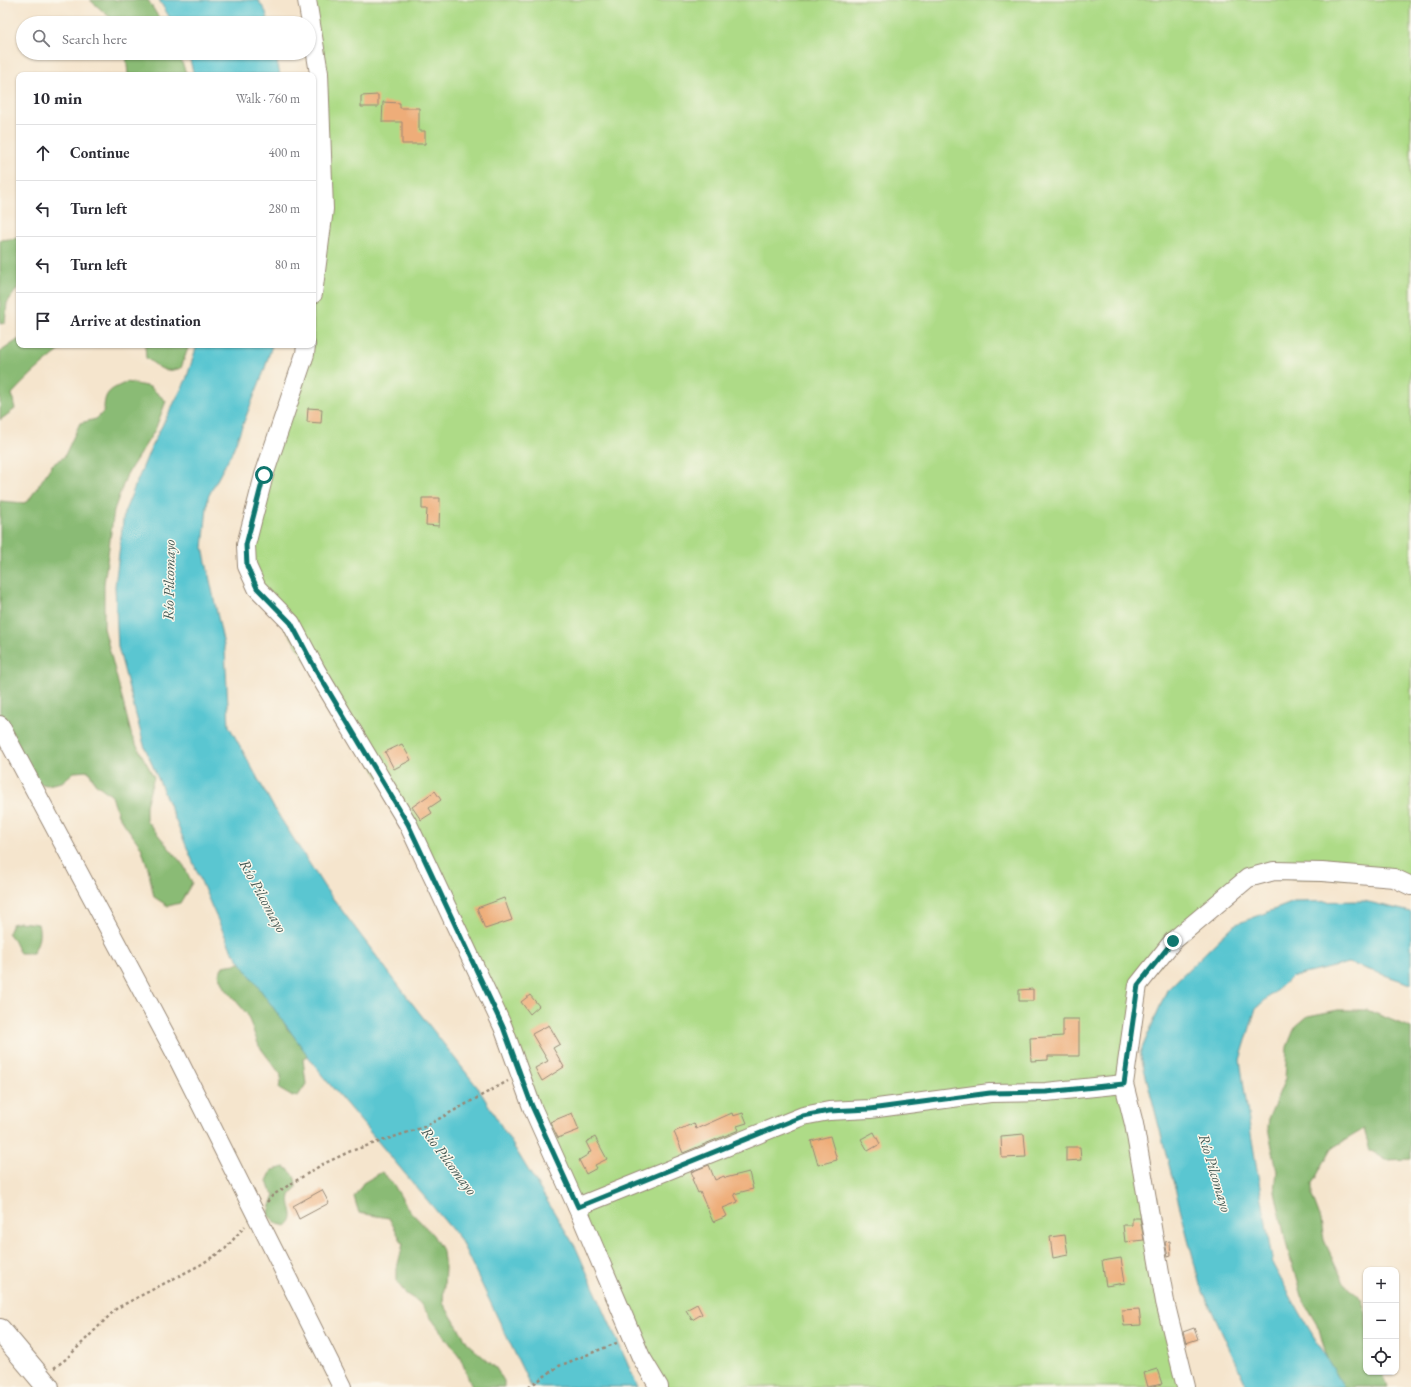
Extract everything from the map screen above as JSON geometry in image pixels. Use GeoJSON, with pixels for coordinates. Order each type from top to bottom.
{"type":"FeatureCollection","features":[{"type":"Feature","properties":{"kind":"main road"},"geometry":{"type":"LineString","coordinates":[[0,1330],[48,1387]]}},
{"type":"Feature","properties":{"kind":"street"},"geometry":{"type":"LineString","coordinates":[[308,0],[310,16]]}},
{"type":"Feature","properties":{"kind":"street"},"geometry":{"type":"LineString","coordinates":[[316,58],[318,73],[324,208],[316,271]]}},
{"type":"Feature","properties":{"kind":"street"},"geometry":{"type":"LineString","coordinates":[[306,348],[305,354],[262,482],[246,545],[247,566],[257,588],[291,623],[316,670],[408,824],[503,1027],[532,1106],[578,1207],[641,1357],[659,1387]]}},
{"type":"Feature","properties":{"kind":"street"},"geometry":{"type":"LineString","coordinates":[[0,725],[173,1049],[342,1387]]}},
{"type":"Feature","properties":{"kind":"street"},"geometry":{"type":"LineString","coordinates":[[1186,1387],[1165,1302],[1135,1131],[1124,1084],[1138,985],[1173,941],[1248,878],[1274,871],[1322,872],[1394,878],[1411,886]]}},
{"type":"Feature","properties":{"kind":"street"},"geometry":{"type":"LineString","coordinates":[[578,1207],[803,1116],[829,1111],[870,1109],[990,1093],[1046,1092],[1124,1084]]}},
{"type":"Feature","properties":{"kind":"path"},"geometry":{"type":"LineString","coordinates":[[529,1387],[559,1366],[632,1336]]}},
{"type":"Feature","properties":{"kind":"green space"},"geometry":{"type":"Polygon","coordinates":[[[90,0],[148,0],[158,16],[109,16],[90,0]]]}},
{"type":"Feature","properties":{"kind":"green space"},"geometry":{"type":"Polygon","coordinates":[[[307,0],[1411,0],[1411,886],[1394,878],[1248,878],[1138,985],[1124,1084],[1186,1387],[659,1387],[408,824],[247,566],[264,475],[312,348],[316,348],[316,271],[324,208],[316,110],[316,72],[313,72],[312,60],[316,60],[316,16],[308,16],[307,0]]]}},
{"type":"Feature","properties":{"kind":"green space"},"geometry":{"type":"Polygon","coordinates":[[[127,60],[181,60],[186,72],[128,72],[127,60]]]}},
{"type":"Feature","properties":{"kind":"green space"},"geometry":{"type":"Polygon","coordinates":[[[16,238],[16,290],[7,303],[5,323],[0,324],[0,240],[16,238]]]}},
{"type":"Feature","properties":{"kind":"green space"},"geometry":{"type":"Polygon","coordinates":[[[16,341],[16,348],[63,348],[38,368],[12,394],[15,409],[0,420],[0,352],[16,341]]]}},
{"type":"Feature","properties":{"kind":"green space"},"geometry":{"type":"Polygon","coordinates":[[[145,348],[188,348],[181,368],[175,370],[162,369],[146,358],[145,348]]]}},
{"type":"Feature","properties":{"kind":"green space"},"geometry":{"type":"Polygon","coordinates":[[[127,382],[150,387],[166,401],[155,430],[127,474],[114,510],[104,584],[104,628],[132,737],[154,777],[146,805],[146,820],[184,866],[192,883],[180,903],[168,906],[154,897],[148,868],[141,847],[118,815],[112,796],[95,783],[89,771],[74,772],[62,782],[47,785],[29,782],[0,721],[0,501],[24,503],[29,500],[52,465],[64,457],[80,423],[96,419],[104,411],[105,399],[109,392],[127,382]]]}},
{"type":"Feature","properties":{"kind":"green space"},"geometry":{"type":"Polygon","coordinates":[[[20,922],[38,924],[38,939],[33,953],[20,953],[8,933],[12,924],[20,922]]]}},
{"type":"Feature","properties":{"kind":"green space"},"geometry":{"type":"Polygon","coordinates":[[[241,963],[255,974],[266,988],[288,1030],[303,1039],[314,1052],[303,1059],[306,1084],[298,1096],[291,1096],[279,1089],[281,1075],[259,1046],[247,1014],[225,988],[219,974],[223,966],[241,963]]]}},
{"type":"Feature","properties":{"kind":"green space"},"geometry":{"type":"Polygon","coordinates":[[[1338,1010],[1367,1010],[1411,1028],[1411,1159],[1386,1160],[1370,1150],[1364,1129],[1332,1148],[1312,1184],[1312,1196],[1321,1220],[1324,1240],[1344,1283],[1361,1299],[1363,1305],[1363,1375],[1384,1375],[1388,1387],[1337,1387],[1329,1367],[1318,1325],[1301,1296],[1286,1243],[1275,1191],[1277,1171],[1268,1128],[1269,1117],[1285,1079],[1287,1047],[1295,1027],[1308,1016],[1338,1010]]]}},
{"type":"Feature","properties":{"kind":"green space"},"geometry":{"type":"Polygon","coordinates":[[[285,1167],[291,1171],[296,1181],[296,1188],[291,1193],[290,1198],[292,1217],[286,1226],[278,1224],[268,1215],[275,1194],[270,1190],[267,1181],[272,1170],[285,1167]]]}},
{"type":"Feature","properties":{"kind":"green space"},"geometry":{"type":"Polygon","coordinates":[[[382,1172],[394,1185],[408,1209],[433,1235],[443,1252],[445,1268],[443,1303],[469,1345],[496,1368],[504,1381],[504,1387],[472,1387],[460,1357],[419,1302],[406,1294],[397,1282],[397,1268],[403,1244],[389,1218],[359,1213],[354,1197],[363,1183],[382,1172]]]}},
{"type":"Feature","properties":{"kind":"water"},"geometry":{"type":"Polygon","coordinates":[[[159,0],[258,0],[266,12],[267,16],[169,16],[159,0]]]}},
{"type":"Feature","properties":{"kind":"water"},"geometry":{"type":"Polygon","coordinates":[[[190,60],[277,60],[279,72],[193,72],[190,60]]]}},
{"type":"Feature","properties":{"kind":"water","name":"Río Pilcomayo"},"geometry":{"type":"Polygon","coordinates":[[[196,348],[271,348],[264,371],[232,452],[208,497],[203,548],[225,650],[229,726],[274,808],[325,888],[478,1088],[576,1248],[638,1387],[531,1387],[460,1239],[321,1074],[231,949],[211,905],[144,745],[118,647],[115,586],[124,513],[152,445],[186,380],[196,348]]]}},
{"type":"Feature","properties":{"kind":"water","name":"Río Pilcomayo"},"geometry":{"type":"Polygon","coordinates":[[[1364,901],[1411,912],[1411,984],[1349,963],[1292,977],[1256,1008],[1240,1060],[1273,1265],[1344,1387],[1247,1387],[1200,1285],[1140,1053],[1167,990],[1234,925],[1294,902],[1364,901]]]}},
{"type":"Feature","properties":{"kind":"building"},"geometry":{"type":"Polygon","coordinates":[[[378,95],[378,107],[361,107],[361,96],[378,95]]]}},
{"type":"Feature","properties":{"kind":"building"},"geometry":{"type":"Polygon","coordinates":[[[383,102],[400,103],[400,108],[419,108],[419,131],[425,131],[425,144],[402,144],[402,122],[382,122],[383,102]]]}},
{"type":"Feature","properties":{"kind":"building"},"geometry":{"type":"Polygon","coordinates":[[[308,408],[322,409],[321,423],[307,422],[308,408]]]}},
{"type":"Feature","properties":{"kind":"building"},"geometry":{"type":"Polygon","coordinates":[[[422,498],[440,498],[439,526],[426,525],[427,509],[422,509],[422,498]]]}},
{"type":"Feature","properties":{"kind":"building"},"geometry":{"type":"Polygon","coordinates":[[[402,744],[411,760],[394,769],[385,752],[402,744]]]}},
{"type":"Feature","properties":{"kind":"building"},"geometry":{"type":"Polygon","coordinates":[[[435,791],[441,800],[429,808],[432,813],[421,820],[412,807],[435,791]]]}},
{"type":"Feature","properties":{"kind":"building"},"geometry":{"type":"Polygon","coordinates":[[[504,898],[512,920],[485,929],[477,908],[504,898]]]}},
{"type":"Feature","properties":{"kind":"building"},"geometry":{"type":"Polygon","coordinates":[[[1033,989],[1033,1001],[1019,1001],[1019,990],[1033,989]]]}},
{"type":"Feature","properties":{"kind":"building"},"geometry":{"type":"Polygon","coordinates":[[[530,995],[539,1006],[530,1014],[521,1002],[530,995]]]}},
{"type":"Feature","properties":{"kind":"building"},"geometry":{"type":"Polygon","coordinates":[[[1063,1019],[1079,1019],[1079,1056],[1048,1056],[1048,1060],[1031,1061],[1030,1038],[1063,1036],[1063,1019]]]}},
{"type":"Feature","properties":{"kind":"building"},"geometry":{"type":"Polygon","coordinates":[[[549,1025],[560,1044],[553,1048],[564,1067],[542,1081],[535,1068],[548,1061],[532,1034],[549,1025]]]}},
{"type":"Feature","properties":{"kind":"building"},"geometry":{"type":"Polygon","coordinates":[[[572,1113],[579,1130],[558,1138],[550,1122],[572,1113]]]}},
{"type":"Feature","properties":{"kind":"building"},"geometry":{"type":"Polygon","coordinates":[[[732,1113],[733,1116],[743,1113],[747,1123],[737,1126],[739,1130],[683,1153],[674,1132],[694,1123],[696,1129],[732,1113]]]}},
{"type":"Feature","properties":{"kind":"building"},"geometry":{"type":"Polygon","coordinates":[[[874,1132],[880,1144],[868,1151],[861,1139],[874,1132]]]}},
{"type":"Feature","properties":{"kind":"building"},"geometry":{"type":"Polygon","coordinates":[[[1024,1134],[1026,1157],[1002,1158],[1001,1136],[1024,1134]]]}},
{"type":"Feature","properties":{"kind":"building"},"geometry":{"type":"Polygon","coordinates":[[[830,1136],[837,1160],[818,1165],[811,1141],[830,1136]]]}},
{"type":"Feature","properties":{"kind":"building"},"geometry":{"type":"Polygon","coordinates":[[[595,1137],[607,1159],[595,1165],[597,1168],[586,1174],[579,1160],[591,1152],[586,1142],[595,1137]]]}},
{"type":"Feature","properties":{"kind":"building"},"geometry":{"type":"Polygon","coordinates":[[[1066,1147],[1080,1147],[1081,1160],[1066,1161],[1066,1147]]]}},
{"type":"Feature","properties":{"kind":"building"},"geometry":{"type":"Polygon","coordinates":[[[709,1165],[715,1180],[724,1176],[725,1178],[749,1172],[753,1189],[734,1194],[738,1202],[723,1208],[727,1216],[713,1222],[700,1192],[698,1193],[692,1179],[694,1178],[691,1172],[709,1165]]]}},
{"type":"Feature","properties":{"kind":"building"},"geometry":{"type":"Polygon","coordinates":[[[322,1190],[329,1203],[299,1219],[293,1206],[322,1190]]]}},
{"type":"Feature","properties":{"kind":"building"},"geometry":{"type":"Polygon","coordinates":[[[1132,1218],[1140,1218],[1144,1240],[1125,1242],[1123,1225],[1132,1225],[1132,1218]]]}},
{"type":"Feature","properties":{"kind":"building"},"geometry":{"type":"Polygon","coordinates":[[[1065,1235],[1068,1255],[1053,1258],[1050,1237],[1065,1235]]]}},
{"type":"Feature","properties":{"kind":"building"},"geometry":{"type":"Polygon","coordinates":[[[1170,1241],[1171,1256],[1168,1257],[1165,1242],[1170,1241]]]}},
{"type":"Feature","properties":{"kind":"building"},"geometry":{"type":"Polygon","coordinates":[[[1121,1258],[1125,1283],[1106,1286],[1102,1261],[1121,1258]]]}},
{"type":"Feature","properties":{"kind":"building"},"geometry":{"type":"Polygon","coordinates":[[[697,1304],[702,1314],[692,1320],[686,1310],[697,1304]]]}},
{"type":"Feature","properties":{"kind":"building"},"geometry":{"type":"Polygon","coordinates":[[[1139,1309],[1141,1325],[1124,1326],[1122,1310],[1139,1309]]]}},
{"type":"Feature","properties":{"kind":"building"},"geometry":{"type":"Polygon","coordinates":[[[1194,1328],[1198,1339],[1186,1343],[1183,1332],[1194,1328]]]}},
{"type":"Feature","properties":{"kind":"building"},"geometry":{"type":"Polygon","coordinates":[[[1157,1369],[1162,1384],[1148,1387],[1144,1373],[1157,1369]]]}},
{"type":"Feature","properties":{"kind":"route"},"geometry":{"type":"LineString","coordinates":[[264,475],[246,545],[247,566],[257,588],[291,623],[316,670],[408,824],[503,1027],[532,1106],[578,1207],[803,1116],[829,1111],[870,1109],[990,1093],[1046,1092],[1124,1084],[1138,985],[1173,941]]}}]}
